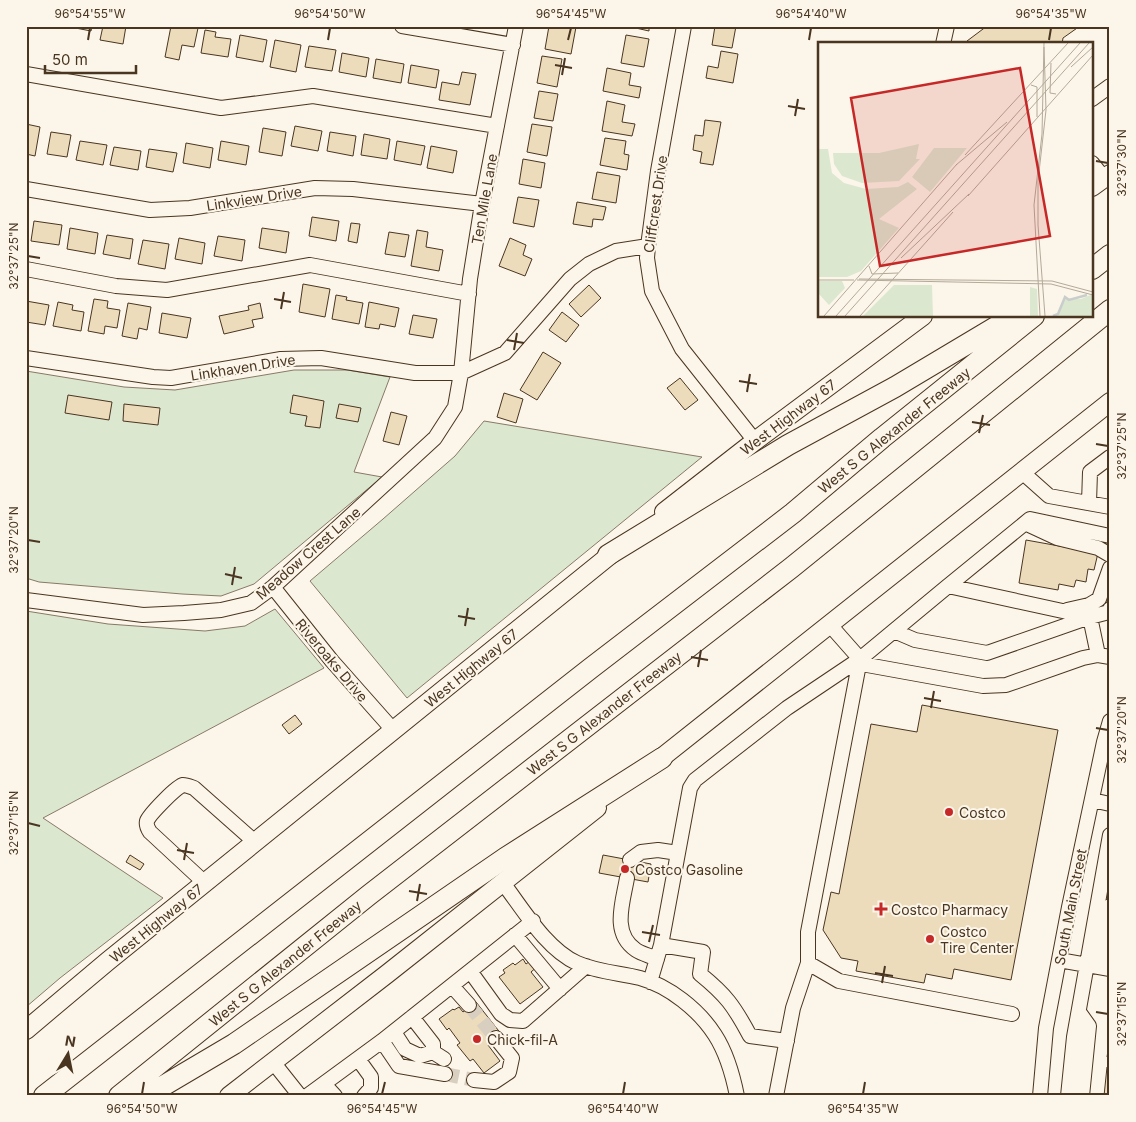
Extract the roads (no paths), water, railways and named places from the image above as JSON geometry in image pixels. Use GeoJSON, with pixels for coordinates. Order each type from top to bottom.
{"type":"FeatureCollection","features":[{"type":"Feature","properties":{"kind":"highway","name":"West S G Alexander Freeway"},"geometry":{"type":"LineString","coordinates":[[119,1096],[385,883],[791,568],[1110,310]]}},
{"type":"Feature","properties":{"kind":"highway"},"geometry":{"type":"LineString","coordinates":[[608,555],[788,445],[894,387],[1011,318]]}},
{"type":"Feature","properties":{"kind":"highway","name":"West S G Alexander Freeway"},"geometry":{"type":"LineString","coordinates":[[44,1096],[583,674],[793,513],[882,438],[1032,318]]}},
{"type":"Feature","properties":{"kind":"highway"},"geometry":{"type":"LineString","coordinates":[[146,1096],[234,1044],[505,858],[662,758]]}},
{"type":"Feature","properties":{"kind":"main road","name":"West Highway 67"},"geometry":{"type":"LineString","coordinates":[[26,1030],[608,555],[919,318]]}},
{"type":"Feature","properties":{"kind":"main road"},"geometry":{"type":"LineString","coordinates":[[229,1096],[662,758],[1110,402]]}},
{"type":"Feature","properties":{"kind":"street"},"geometry":{"type":"LineString","coordinates":[[402,26],[513,45]]}},
{"type":"Feature","properties":{"kind":"street","name":"Ten Mile Lane"},"geometry":{"type":"LineString","coordinates":[[461,373],[469,294],[482,204],[516,26]]}},
{"type":"Feature","properties":{"kind":"street","name":"Cliffcrest Drive"},"geometry":{"type":"LineString","coordinates":[[684,26],[658,171],[648,246],[647,258],[652,291],[682,349],[754,442]]}},
{"type":"Feature","properties":{"kind":"street"},"geometry":{"type":"LineString","coordinates":[[943,42],[947,26]]}},
{"type":"Feature","properties":{"kind":"street"},"geometry":{"type":"LineString","coordinates":[[26,74],[221,108],[313,96],[497,126]]}},
{"type":"Feature","properties":{"kind":"street"},"geometry":{"type":"LineString","coordinates":[[1094,98],[1110,86]]}},
{"type":"Feature","properties":{"kind":"street"},"geometry":{"type":"LineString","coordinates":[[1094,166],[1102,180]]}},
{"type":"Feature","properties":{"kind":"street","name":"Linkview Drive"},"geometry":{"type":"LineString","coordinates":[[26,189],[150,210],[190,208],[315,188],[353,189],[482,204]]}},
{"type":"Feature","properties":{"kind":"street"},"geometry":{"type":"LineString","coordinates":[[461,373],[504,353],[570,279],[589,264],[616,251],[648,246]]}},
{"type":"Feature","properties":{"kind":"street"},"geometry":{"type":"LineString","coordinates":[[26,269],[116,286],[168,290],[310,265],[469,294]]}},
{"type":"Feature","properties":{"kind":"street","name":"Linkhaven Drive"},"geometry":{"type":"LineString","coordinates":[[26,358],[171,378],[281,359],[311,358],[342,360],[416,373],[461,373]]}},
{"type":"Feature","properties":{"kind":"street","name":"Meadow Crest Lane"},"geometry":{"type":"LineString","coordinates":[[26,600],[143,615],[221,610],[251,602],[273,587],[435,438],[455,407],[461,373]]}},
{"type":"Feature","properties":{"kind":"street"},"geometry":{"type":"LineString","coordinates":[[1089,503],[1090,472],[1110,457]]}},
{"type":"Feature","properties":{"kind":"street"},"geometry":{"type":"LineString","coordinates":[[1022,472],[1049,496],[1110,507]]}},
{"type":"Feature","properties":{"kind":"street"},"geometry":{"type":"LineString","coordinates":[[650,982],[658,960],[690,788],[695,780],[786,708],[860,660],[1030,519],[1110,536]]}},
{"type":"Feature","properties":{"kind":"street"},"geometry":{"type":"LineString","coordinates":[[1025,523],[1057,538],[1098,548],[1110,555]]}},
{"type":"Feature","properties":{"kind":"street"},"geometry":{"type":"LineString","coordinates":[[1064,611],[1089,605],[1099,599],[1110,568]]}},
{"type":"Feature","properties":{"kind":"street"},"geometry":{"type":"LineString","coordinates":[[948,586],[1090,617]]}},
{"type":"Feature","properties":{"kind":"street","name":"Riveroaks Drive"},"geometry":{"type":"LineString","coordinates":[[273,587],[332,661],[394,731]]}},
{"type":"Feature","properties":{"kind":"street"},"geometry":{"type":"LineString","coordinates":[[894,631],[915,640],[987,653],[1109,612],[1110,609]]}},
{"type":"Feature","properties":{"kind":"street"},"geometry":{"type":"LineString","coordinates":[[830,625],[860,660],[867,665],[983,686],[1006,685],[1083,658],[1104,656],[1090,617]]}},
{"type":"Feature","properties":{"kind":"street"},"geometry":{"type":"LineString","coordinates":[[776,1096],[793,1008],[808,963],[808,932],[860,660]]}},
{"type":"Feature","properties":{"kind":"street","name":"South Main Street"},"geometry":{"type":"LineString","coordinates":[[1040,1096],[1046,1028],[1104,742],[1110,721]]}},
{"type":"Feature","properties":{"kind":"street"},"geometry":{"type":"LineString","coordinates":[[205,883],[148,828],[147,821],[151,815],[178,788],[185,785],[194,788],[255,842]]}},
{"type":"Feature","properties":{"kind":"street"},"geometry":{"type":"LineString","coordinates":[[1092,800],[1110,804]]}},
{"type":"Feature","properties":{"kind":"street","name":"South Main Street"},"geometry":{"type":"LineString","coordinates":[[1068,1096],[1074,1038],[1079,1012],[1099,967],[1110,835]]}},
{"type":"Feature","properties":{"kind":"street"},"geometry":{"type":"LineString","coordinates":[[630,860],[640,852],[658,850],[678,853]]}},
{"type":"Feature","properties":{"kind":"street"},"geometry":{"type":"LineString","coordinates":[[627,878],[619,923],[626,939],[636,950],[658,960]]}},
{"type":"Feature","properties":{"kind":"street"},"geometry":{"type":"LineString","coordinates":[[503,883],[559,952],[577,963],[650,982],[662,987],[699,1015],[715,1036],[726,1060],[737,1096]]}},
{"type":"Feature","properties":{"kind":"street"},"geometry":{"type":"LineString","coordinates":[[1059,960],[1099,967],[1110,906]]}},
{"type":"Feature","properties":{"kind":"street"},"geometry":{"type":"LineString","coordinates":[[307,1096],[394,1032],[533,921]]}},
{"type":"Feature","properties":{"kind":"street"},"geometry":{"type":"LineString","coordinates":[[515,935],[560,989]]}},
{"type":"Feature","properties":{"kind":"street"},"geometry":{"type":"LineString","coordinates":[[661,945],[703,952],[700,974],[727,997],[750,1036],[787,1041]]}},
{"type":"Feature","properties":{"kind":"street"},"geometry":{"type":"LineString","coordinates":[[808,963],[839,981],[1012,1014]]}},
{"type":"Feature","properties":{"kind":"street"},"geometry":{"type":"LineString","coordinates":[[470,971],[501,1014],[510,1020],[522,1021],[586,966]]}},
{"type":"Feature","properties":{"kind":"street"},"geometry":{"type":"LineString","coordinates":[[452,986],[469,1005]]}},
{"type":"Feature","properties":{"kind":"street"},"geometry":{"type":"LineString","coordinates":[[1079,1012],[1089,1026],[1082,1096]]}},
{"type":"Feature","properties":{"kind":"street"},"geometry":{"type":"LineString","coordinates":[[394,1032],[405,1049],[420,1056],[438,1055],[433,1044],[412,1017]]}},
{"type":"Feature","properties":{"kind":"street"},"geometry":{"type":"LineString","coordinates":[[474,1080],[494,1082],[509,1072],[512,1058],[496,1038]]}},
{"type":"Feature","properties":{"kind":"street"},"geometry":{"type":"LineString","coordinates":[[382,1041],[399,1066],[445,1074]]}},
{"type":"Feature","properties":{"kind":"street"},"geometry":{"type":"LineString","coordinates":[[358,1059],[371,1077],[371,1088],[364,1096]]}},
{"type":"Feature","properties":{"kind":"street"},"geometry":{"type":"LineString","coordinates":[[273,1062],[293,1093]]}},
{"type":"Feature","properties":{"kind":"street"},"geometry":{"type":"LineString","coordinates":[[324,1084],[335,1096]]}},
{"type":"Feature","properties":{"kind":"tunnel"},"geometry":{"type":"LineString","coordinates":[[469,1005],[496,1038]]}},
{"type":"Feature","properties":{"kind":"tunnel"},"geometry":{"type":"LineString","coordinates":[[445,1074],[474,1080]]}},
{"type":"Feature","properties":{"kind":"place","name":"Costco"},"geometry":{"type":"Point","coordinates":[949,812]}},
{"type":"Feature","properties":{"kind":"place","name":"Costco Gasoline"},"geometry":{"type":"Point","coordinates":[625,869]}},
{"type":"Feature","properties":{"kind":"place","name":"Costco Pharmacy"},"geometry":{"type":"Point","coordinates":[881,909]}},
{"type":"Feature","properties":{"kind":"place","name":"Costco Tire Center"},"geometry":{"type":"Point","coordinates":[930,939]}},
{"type":"Feature","properties":{"kind":"place","name":"Chick-fil-A"},"geometry":{"type":"Point","coordinates":[477,1039]}}]}
